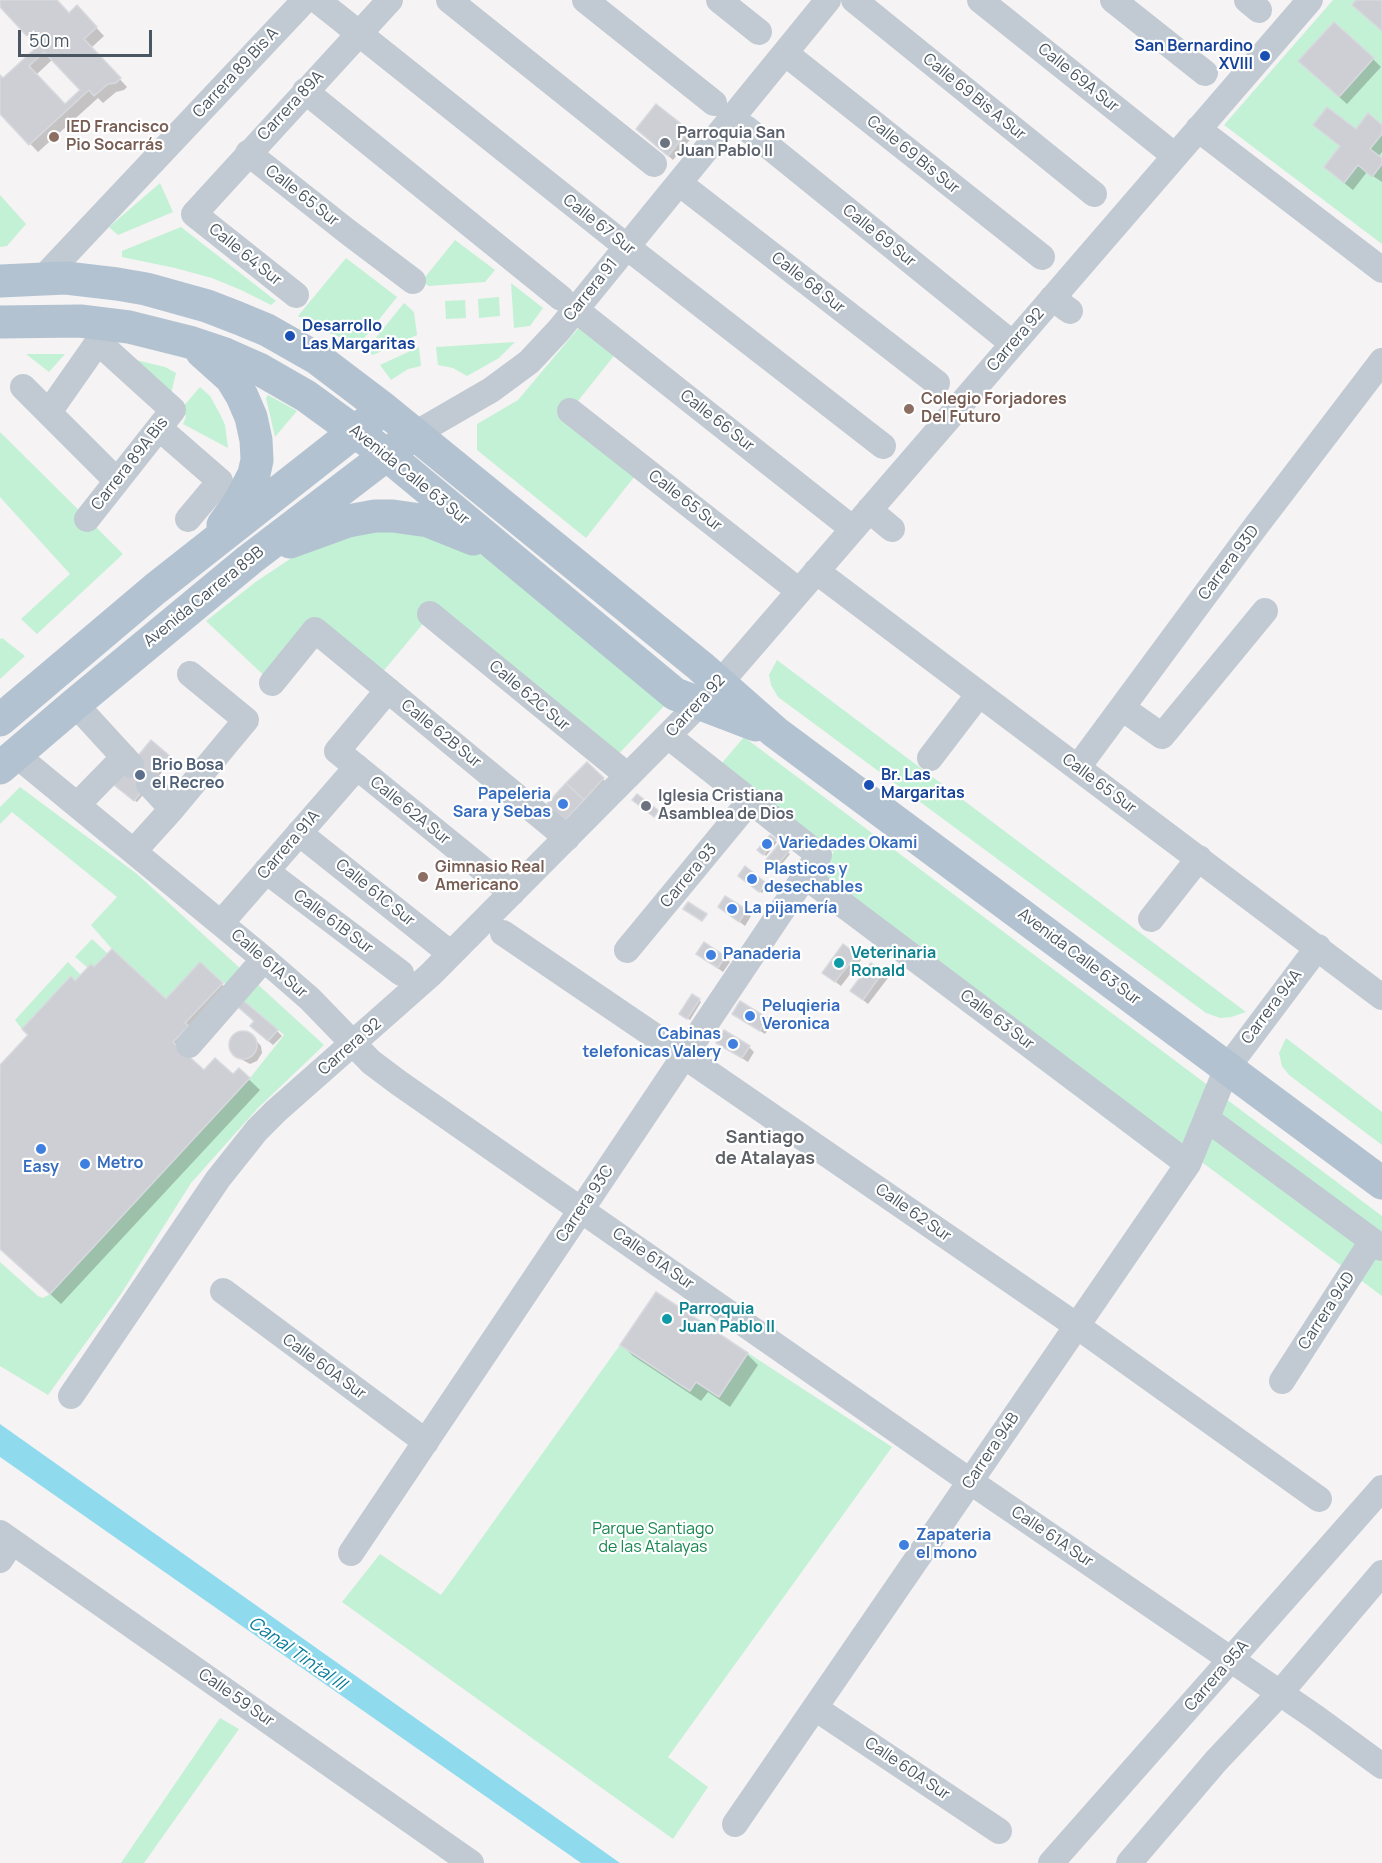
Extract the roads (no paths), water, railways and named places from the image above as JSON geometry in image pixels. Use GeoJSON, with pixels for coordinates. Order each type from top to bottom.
{"type":"FeatureCollection","features":[{"type":"Feature","properties":{"kind":"main road","name":"Avenida Calle 63 Sur"},"geometry":{"type":"LineString","coordinates":[[0,281],[66,278],[117,284],[207,306],[267,330],[342,376],[415,434],[710,693],[775,732],[1382,1183]]}},
{"type":"Feature","properties":{"kind":"main road","name":"Avenida Calle 63 Sur"},"geometry":{"type":"LineString","coordinates":[[0,322],[47,320],[99,332],[159,333],[225,354],[259,369],[306,396],[387,455],[675,694],[710,693]]}},
{"type":"Feature","properties":{"kind":"main road"},"geometry":{"type":"LineString","coordinates":[[189,342],[231,378],[251,417],[256,440],[257,460],[248,488],[204,550]]}},
{"type":"Feature","properties":{"kind":"main road"},"geometry":{"type":"LineString","coordinates":[[0,720],[90,642],[384,409]]}},
{"type":"Feature","properties":{"kind":"main road","name":"Avenida Carrera 89B"},"geometry":{"type":"LineString","coordinates":[[7,761],[249,560],[415,434]]}},
{"type":"Feature","properties":{"kind":"main road"},"geometry":{"type":"LineString","coordinates":[[249,560],[325,528],[375,516],[408,517],[446,526],[507,554]]}},
{"type":"Feature","properties":{"kind":"street","name":"Carrera 89 Bis A"},"geometry":{"type":"LineString","coordinates":[[43,278],[305,0]]}},
{"type":"Feature","properties":{"kind":"street","name":"Calle 67 Sur"},"geometry":{"type":"LineString","coordinates":[[317,0],[627,247],[883,446]]}},
{"type":"Feature","properties":{"kind":"street","name":"Carrera 89A"},"geometry":{"type":"LineString","coordinates":[[194,214],[390,0]]}},
{"type":"Feature","properties":{"kind":"street"},"geometry":{"type":"LineString","coordinates":[[449,0],[654,164]]}},
{"type":"Feature","properties":{"kind":"street"},"geometry":{"type":"LineString","coordinates":[[585,0],[714,103]]}},
{"type":"Feature","properties":{"kind":"street"},"geometry":{"type":"LineString","coordinates":[[719,0],[759,32]]}},
{"type":"Feature","properties":{"kind":"street","name":"Carrera 91"},"geometry":{"type":"LineString","coordinates":[[415,434],[491,390],[529,363],[559,330],[828,0]]}},
{"type":"Feature","properties":{"kind":"street","name":"Calle 69 Bis A Sur"},"geometry":{"type":"LineString","coordinates":[[854,0],[1095,194]]}},
{"type":"Feature","properties":{"kind":"street","name":"Calle 69A Sur"},"geometry":{"type":"LineString","coordinates":[[980,0],[1175,156]]}},
{"type":"Feature","properties":{"kind":"street"},"geometry":{"type":"LineString","coordinates":[[1113,0],[1204,73]]}},
{"type":"Feature","properties":{"kind":"street","name":"Carrera 92"},"geometry":{"type":"LineString","coordinates":[[71,1396],[218,1179],[243,1147],[276,1111],[451,954],[710,693],[1013,344],[1061,304],[1175,156],[1310,0]]}},
{"type":"Feature","properties":{"kind":"street","name":"Calle 69 Bis Sur"},"geometry":{"type":"LineString","coordinates":[[785,53],[1042,257]]}},
{"type":"Feature","properties":{"kind":"street","name":"Calle 66 Sur"},"geometry":{"type":"LineString","coordinates":[[305,91],[571,306],[853,529]]}},
{"type":"Feature","properties":{"kind":"street","name":"Calle 69 Sur"},"geometry":{"type":"LineString","coordinates":[[746,128],[1013,344]]}},
{"type":"Feature","properties":{"kind":"street"},"geometry":{"type":"LineString","coordinates":[[1198,129],[1382,270]]}},
{"type":"Feature","properties":{"kind":"street","name":"Calle 65 Sur"},"geometry":{"type":"LineString","coordinates":[[248,153],[413,281]]}},
{"type":"Feature","properties":{"kind":"street","name":"Calle 68 Sur"},"geometry":{"type":"LineString","coordinates":[[679,183],[937,382]]}},
{"type":"Feature","properties":{"kind":"street","name":"Calle 64 Sur"},"geometry":{"type":"LineString","coordinates":[[194,214],[296,296]]}},
{"type":"Feature","properties":{"kind":"street"},"geometry":{"type":"LineString","coordinates":[[49,412],[99,332],[166,419],[220,481],[188,519]]}},
{"type":"Feature","properties":{"kind":"street","name":"Carrera 93D"},"geometry":{"type":"LineString","coordinates":[[1078,767],[1379,372]]}},
{"type":"Feature","properties":{"kind":"street"},"geometry":{"type":"LineString","coordinates":[[24,387],[117,482]]}},
{"type":"Feature","properties":{"kind":"street","name":"Calle 65 Sur"},"geometry":{"type":"LineString","coordinates":[[570,411],[799,591]]}},
{"type":"Feature","properties":{"kind":"street","name":"Carrera 89A Bis"},"geometry":{"type":"LineString","coordinates":[[87,519],[166,419]]}},
{"type":"Feature","properties":{"kind":"street"},"geometry":{"type":"LineString","coordinates":[[869,510],[892,529]]}},
{"type":"Feature","properties":{"kind":"street","name":"Calle 65 Sur"},"geometry":{"type":"LineString","coordinates":[[816,571],[1382,997]]}},
{"type":"Feature","properties":{"kind":"street"},"geometry":{"type":"LineString","coordinates":[[1122,708],[1162,736],[1265,611]]}},
{"type":"Feature","properties":{"kind":"street","name":"Calle 62C Sur"},"geometry":{"type":"LineString","coordinates":[[430,614],[628,776]]}},
{"type":"Feature","properties":{"kind":"street","name":"Calle 62B Sur"},"geometry":{"type":"LineString","coordinates":[[272,682],[315,630],[567,838]]}},
{"type":"Feature","properties":{"kind":"street"},"geometry":{"type":"LineString","coordinates":[[134,851],[246,720],[190,674]]}},
{"type":"Feature","properties":{"kind":"street","name":"Carrera 91A"},"geometry":{"type":"LineString","coordinates":[[221,923],[299,832],[347,759],[388,690]]}},
{"type":"Feature","properties":{"kind":"street"},"geometry":{"type":"LineString","coordinates":[[930,758],[979,694]]}},
{"type":"Feature","properties":{"kind":"street"},"geometry":{"type":"LineString","coordinates":[[75,704],[127,761],[77,805]]}},
{"type":"Feature","properties":{"kind":"street","name":"Calle 63 Sur"},"geometry":{"type":"LineString","coordinates":[[668,736],[750,801],[812,866],[1188,1164]]}},
{"type":"Feature","properties":{"kind":"street","name":"Calle 62A Sur"},"geometry":{"type":"LineString","coordinates":[[347,759],[512,893]]}},
{"type":"Feature","properties":{"kind":"street","name":"Calle 61A Sur"},"geometry":{"type":"LineString","coordinates":[[7,761],[77,805],[134,851],[310,999],[371,1062],[399,1083],[1382,1766]]}},
{"type":"Feature","properties":{"kind":"street"},"geometry":{"type":"LineString","coordinates":[[148,784],[172,809]]}},
{"type":"Feature","properties":{"kind":"street","name":"Carrera 93"},"geometry":{"type":"LineString","coordinates":[[627,950],[750,801]]}},
{"type":"Feature","properties":{"kind":"street","name":"Calle 61C Sur"},"geometry":{"type":"LineString","coordinates":[[299,832],[451,954]]}},
{"type":"Feature","properties":{"kind":"street"},"geometry":{"type":"LineString","coordinates":[[1151,918],[1199,858]]}},
{"type":"Feature","properties":{"kind":"street","name":"Carrera 93C"},"geometry":{"type":"LineString","coordinates":[[351,1554],[812,866]]}},
{"type":"Feature","properties":{"kind":"street","name":"Calle 61B Sur"},"geometry":{"type":"LineString","coordinates":[[266,871],[401,973]]}},
{"type":"Feature","properties":{"kind":"street","name":"Calle 62 Sur"},"geometry":{"type":"LineString","coordinates":[[502,933],[1077,1326],[1319,1499]]}},
{"type":"Feature","properties":{"kind":"street","name":"Carrera 94A"},"geometry":{"type":"LineString","coordinates":[[1227,1068],[1318,947]]}},
{"type":"Feature","properties":{"kind":"street"},"geometry":{"type":"LineString","coordinates":[[189,1045],[264,959]]}},
{"type":"Feature","properties":{"kind":"street","name":"Carrera 94B"},"geometry":{"type":"LineString","coordinates":[[735,1824],[1188,1164],[1227,1068]]}},
{"type":"Feature","properties":{"kind":"street"},"geometry":{"type":"LineString","coordinates":[[1207,1119],[1377,1245]]}},
{"type":"Feature","properties":{"kind":"street","name":"Carrera 94D"},"geometry":{"type":"LineString","coordinates":[[1282,1381],[1377,1245]]}},
{"type":"Feature","properties":{"kind":"street","name":"Calle 60A Sur"},"geometry":{"type":"LineString","coordinates":[[223,1292],[426,1442]]}},
{"type":"Feature","properties":{"kind":"street","name":"Carrera 95A"},"geometry":{"type":"LineString","coordinates":[[1051,1863],[1382,1488]]}},
{"type":"Feature","properties":{"kind":"street","name":"Calle 59 Sur"},"geometry":{"type":"LineString","coordinates":[[4,1545],[471,1863]]}},
{"type":"Feature","properties":{"kind":"street"},"geometry":{"type":"LineString","coordinates":[[1129,1863],[1382,1574]]}},
{"type":"Feature","properties":{"kind":"street","name":"Calle 60A Sur"},"geometry":{"type":"LineString","coordinates":[[815,1708],[999,1831]]}},
{"type":"Feature","properties":{"kind":"water","name":"Canal Tintal III"},"geometry":{"type":"Polygon","coordinates":[[[0,1424],[620,1863],[581,1863],[0,1457],[0,1424]]]}},
{"type":"Feature","properties":{"kind":"place","name":"San Bernardino XVIII"},"geometry":{"type":"Point","coordinates":[1265,56]}},
{"type":"Feature","properties":{"kind":"place","name":"IED Francisco Pio Socarrás"},"geometry":{"type":"Point","coordinates":[54,137]}},
{"type":"Feature","properties":{"kind":"place","name":"Parroquia San Juan Pablo II"},"geometry":{"type":"Point","coordinates":[665,143]}},
{"type":"Feature","properties":{"kind":"place","name":"Desarrollo Las Margaritas"},"geometry":{"type":"Point","coordinates":[290,336]}},
{"type":"Feature","properties":{"kind":"place","name":"Colegio Forjadores Del Futuro"},"geometry":{"type":"Point","coordinates":[909,409]}},
{"type":"Feature","properties":{"kind":"place","name":"Brio Bosa el Recreo"},"geometry":{"type":"Point","coordinates":[140,775]}},
{"type":"Feature","properties":{"kind":"place","name":"Br. Las Margaritas"},"geometry":{"type":"Point","coordinates":[869,785]}},
{"type":"Feature","properties":{"kind":"place","name":"Papeleria Sara y Sebas"},"geometry":{"type":"Point","coordinates":[563,804]}},
{"type":"Feature","properties":{"kind":"place","name":"Iglesia Cristiana Asamblea de Dios"},"geometry":{"type":"Point","coordinates":[646,806]}},
{"type":"Feature","properties":{"kind":"place","name":"Variedades Okami"},"geometry":{"type":"Point","coordinates":[767,844]}},
{"type":"Feature","properties":{"kind":"place","name":"Gimnasio Real Americano"},"geometry":{"type":"Point","coordinates":[423,877]}},
{"type":"Feature","properties":{"kind":"place","name":"Plasticos y desechables"},"geometry":{"type":"Point","coordinates":[752,879]}},
{"type":"Feature","properties":{"kind":"place","name":"La pijamería"},"geometry":{"type":"Point","coordinates":[732,909]}},
{"type":"Feature","properties":{"kind":"place","name":"Panaderia"},"geometry":{"type":"Point","coordinates":[711,955]}},
{"type":"Feature","properties":{"kind":"place","name":"Veterinaria Ronald"},"geometry":{"type":"Point","coordinates":[839,963]}},
{"type":"Feature","properties":{"kind":"place","name":"Peluqieria Veronica"},"geometry":{"type":"Point","coordinates":[750,1016]}},
{"type":"Feature","properties":{"kind":"place","name":"Cabinas telefonicas Valery"},"geometry":{"type":"Point","coordinates":[733,1044]}},
{"type":"Feature","properties":{"kind":"place","name":"Easy"},"geometry":{"type":"Point","coordinates":[41,1149]}},
{"type":"Feature","properties":{"kind":"place","name":"Metro"},"geometry":{"type":"Point","coordinates":[85,1164]}},
{"type":"Feature","properties":{"kind":"place","name":"Parroquia Juan Pablo II"},"geometry":{"type":"Point","coordinates":[667,1319]}},
{"type":"Feature","properties":{"kind":"place","name":"Zapateria el mono"},"geometry":{"type":"Point","coordinates":[904,1545]}},
{"type":"Feature","properties":{"kind":"district","name":"Santiago de Atalayas"},"geometry":{"type":"Point","coordinates":[765,1148]}},
{"type":"Feature","properties":{"kind":"park label","name":"Parque Santiago de las Atalayas"},"geometry":{"type":"Point","coordinates":[653,1539]}}]}
